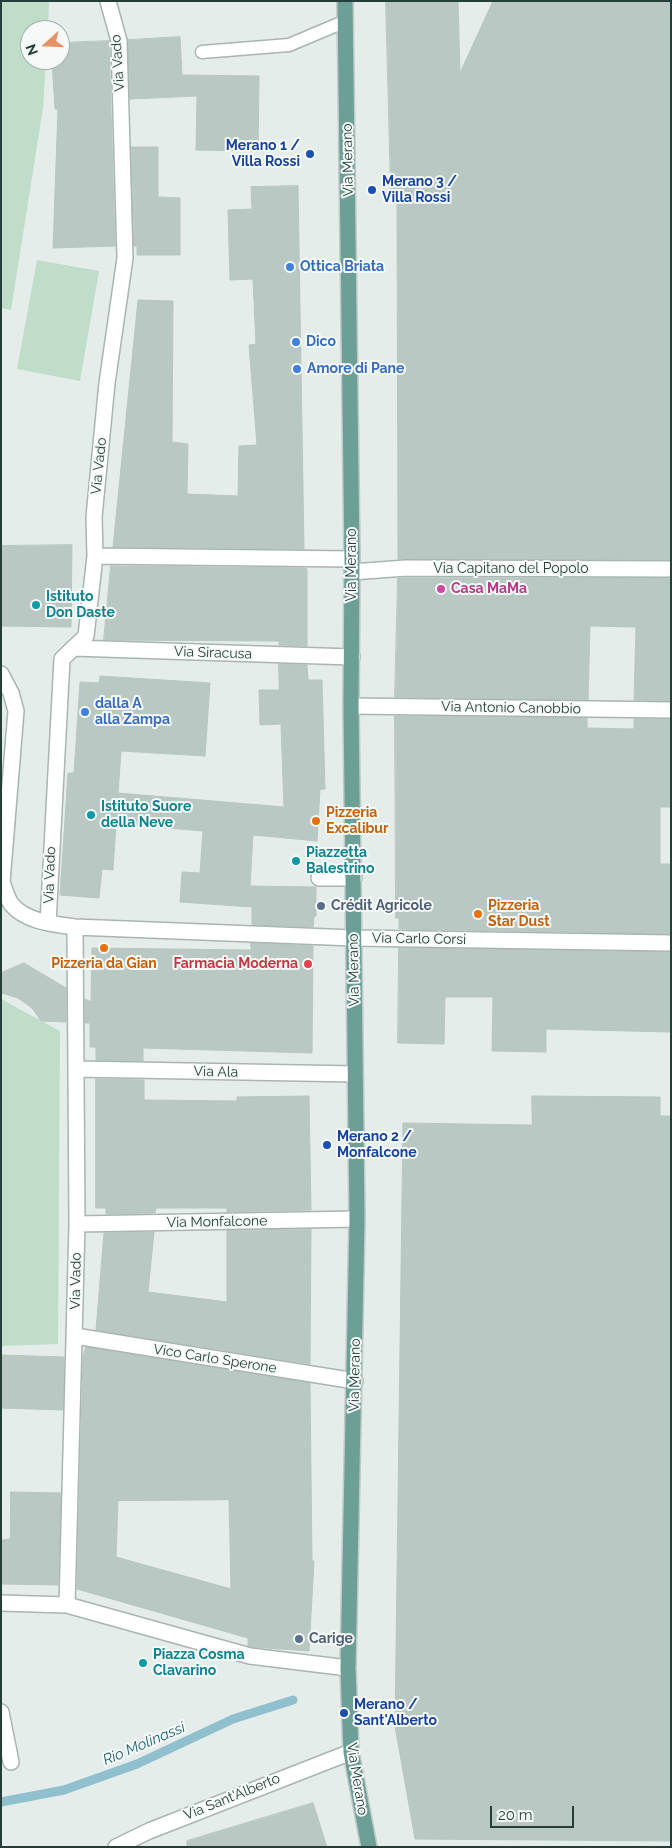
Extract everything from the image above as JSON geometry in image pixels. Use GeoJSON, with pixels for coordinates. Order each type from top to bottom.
{"type":"FeatureCollection","features":[{"type":"Feature","properties":{"kind":"main road","name":"Via Merano"},"geometry":{"type":"LineString","coordinates":[[345,1],[357,1219],[348,1668],[350,1752],[369,1847]]}},
{"type":"Feature","properties":{"kind":"street","name":"Via Vado"},"geometry":{"type":"LineString","coordinates":[[48,923],[62,658],[86,636],[95,556],[95,498],[108,374],[125,258],[119,41],[108,1]]}},
{"type":"Feature","properties":{"kind":"street","name":"Via Capitano del Popolo"},"geometry":{"type":"LineString","coordinates":[[95,556],[406,568],[671,569]]}},
{"type":"Feature","properties":{"kind":"street","name":"Via Siracusa"},"geometry":{"type":"LineString","coordinates":[[73,648],[352,657]]}},
{"type":"Feature","properties":{"kind":"street"},"geometry":{"type":"LineString","coordinates":[[1,674],[6,680],[16,711],[2,882],[6,904]]}},
{"type":"Feature","properties":{"kind":"street","name":"Via Antonio Canobbio"},"geometry":{"type":"LineString","coordinates":[[351,706],[671,710]]}},
{"type":"Feature","properties":{"kind":"street"},"geometry":{"type":"LineString","coordinates":[[319,878],[354,878]]}},
{"type":"Feature","properties":{"kind":"street","name":"Via Carlo Corsi"},"geometry":{"type":"LineString","coordinates":[[6,904],[22,914],[48,923],[75,927],[354,938],[671,943]]}},
{"type":"Feature","properties":{"kind":"street","name":"Via Vado"},"geometry":{"type":"LineString","coordinates":[[67,1605],[77,1224],[75,927]]}},
{"type":"Feature","properties":{"kind":"street","name":"Via Ala"},"geometry":{"type":"LineString","coordinates":[[76,1069],[356,1074]]}},
{"type":"Feature","properties":{"kind":"street","name":"Via Monfalcone"},"geometry":{"type":"LineString","coordinates":[[77,1224],[357,1219]]}},
{"type":"Feature","properties":{"kind":"street","name":"Vico Carlo Sperone"},"geometry":{"type":"LineString","coordinates":[[75,1336],[355,1381]]}},
{"type":"Feature","properties":{"kind":"street"},"geometry":{"type":"LineString","coordinates":[[1,1603],[67,1605],[250,1656],[348,1668]]}},
{"type":"Feature","properties":{"kind":"street"},"geometry":{"type":"LineString","coordinates":[[1,1712],[11,1762]]}},
{"type":"Feature","properties":{"kind":"street","name":"Via Sant'Alberto"},"geometry":{"type":"LineString","coordinates":[[116,1847],[149,1830],[350,1752]]}},
{"type":"Feature","properties":{"kind":"lane"},"geometry":{"type":"LineString","coordinates":[[202,52],[289,45],[346,21]]}},
{"type":"Feature","properties":{"kind":"green space"},"geometry":{"type":"Polygon","coordinates":[[[1,1],[49,1],[48,20],[20,20],[20,70],[45,70],[43,108],[11,310],[1,308],[1,1]]]}},
{"type":"Feature","properties":{"kind":"green space"},"geometry":{"type":"Polygon","coordinates":[[[37,260],[99,271],[80,381],[17,369],[37,260]]]}},
{"type":"Feature","properties":{"kind":"green space"},"geometry":{"type":"Polygon","coordinates":[[[1,999],[60,1031],[58,1344],[1,1346],[1,999]]]}},
{"type":"Feature","properties":{"kind":"building"},"geometry":{"type":"Polygon","coordinates":[[[386,1],[458,1],[460,73],[493,1],[671,1],[671,560],[398,559],[397,190],[391,190],[386,1]]]}},
{"type":"Feature","properties":{"kind":"building"},"geometry":{"type":"Polygon","coordinates":[[[180,37],[182,75],[259,76],[258,151],[196,150],[197,96],[130,99],[128,40],[180,37]]]}},
{"type":"Feature","properties":{"kind":"building"},"geometry":{"type":"Polygon","coordinates":[[[109,41],[115,246],[53,248],[58,109],[55,109],[53,70],[70,70],[70,43],[109,41]]]}},
{"type":"Feature","properties":{"kind":"building"},"geometry":{"type":"Polygon","coordinates":[[[131,147],[158,147],[158,197],[180,198],[180,255],[137,255],[137,246],[134,246],[131,147]]]}},
{"type":"Feature","properties":{"kind":"building"},"geometry":{"type":"Polygon","coordinates":[[[298,186],[304,549],[113,547],[138,300],[173,301],[172,442],[188,444],[187,494],[238,496],[239,446],[257,445],[249,345],[256,344],[253,279],[230,280],[228,210],[252,209],[251,187],[298,186]]]}},
{"type":"Feature","properties":{"kind":"building","name":"Istituto Don Daste"},"geometry":{"type":"Polygon","coordinates":[[[72,545],[71,627],[1,626],[1,546],[72,545]]]}},
{"type":"Feature","properties":{"kind":"building"},"geometry":{"type":"Polygon","coordinates":[[[111,566],[307,569],[307,646],[279,645],[279,641],[104,640],[111,566]]]}},
{"type":"Feature","properties":{"kind":"building"},"geometry":{"type":"Polygon","coordinates":[[[398,578],[671,578],[671,701],[634,700],[636,627],[590,626],[588,700],[395,697],[398,578]]]}},
{"type":"Feature","properties":{"kind":"building"},"geometry":{"type":"Polygon","coordinates":[[[279,664],[307,665],[308,680],[322,680],[325,789],[320,789],[317,841],[253,835],[250,886],[316,887],[316,916],[314,916],[313,927],[252,925],[252,907],[180,902],[182,872],[200,873],[203,831],[116,824],[113,870],[102,869],[99,898],[60,895],[68,773],[74,773],[80,682],[99,683],[100,676],[210,683],[205,756],[121,751],[118,793],[284,807],[281,724],[260,725],[259,690],[279,690],[279,664]]]}},
{"type":"Feature","properties":{"kind":"building"},"geometry":{"type":"Polygon","coordinates":[[[395,716],[587,718],[587,728],[634,729],[634,719],[671,719],[671,807],[660,807],[660,864],[671,864],[671,934],[399,929],[399,918],[396,918],[395,716]]]}},
{"type":"Feature","properties":{"kind":"building"},"geometry":{"type":"Polygon","coordinates":[[[251,943],[313,946],[312,1053],[143,1048],[143,1061],[96,1060],[96,1047],[90,1047],[90,1023],[85,1023],[85,999],[91,1002],[92,948],[251,950],[251,943]]]}},
{"type":"Feature","properties":{"kind":"building"},"geometry":{"type":"Polygon","coordinates":[[[399,948],[671,952],[671,1032],[546,1029],[546,1052],[492,1051],[493,997],[445,997],[444,1044],[398,1043],[399,948]]]}},
{"type":"Feature","properties":{"kind":"building"},"geometry":{"type":"Polygon","coordinates":[[[24,963],[66,988],[66,1022],[41,1021],[32,1008],[18,998],[1,993],[1,973],[24,963]]]}},
{"type":"Feature","properties":{"kind":"building"},"geometry":{"type":"Polygon","coordinates":[[[96,1079],[144,1080],[144,1100],[237,1101],[237,1097],[309,1096],[311,1210],[227,1212],[227,1208],[156,1208],[155,1213],[106,1214],[106,1208],[96,1208],[96,1079]]]}},
{"type":"Feature","properties":{"kind":"building"},"geometry":{"type":"Polygon","coordinates":[[[532,1096],[660,1097],[660,1116],[671,1116],[671,1841],[415,1839],[395,1726],[403,1123],[532,1125],[532,1096]]]}},
{"type":"Feature","properties":{"kind":"building"},"geometry":{"type":"Polygon","coordinates":[[[311,1229],[310,1364],[96,1330],[104,1233],[154,1232],[148,1292],[227,1302],[227,1231],[311,1229]]]}},
{"type":"Feature","properties":{"kind":"building"},"geometry":{"type":"Polygon","coordinates":[[[86,1347],[310,1383],[312,1561],[314,1561],[309,1651],[248,1646],[248,1638],[77,1589],[83,1357],[86,1347]],[[229,1500],[118,1501],[116,1557],[231,1589],[229,1500]]]}},
{"type":"Feature","properties":{"kind":"building"},"geometry":{"type":"Polygon","coordinates":[[[1,1355],[64,1357],[63,1410],[1,1408],[1,1355]]]}},
{"type":"Feature","properties":{"kind":"building"},"geometry":{"type":"Polygon","coordinates":[[[11,1492],[61,1493],[58,1585],[1,1584],[1,1540],[10,1539],[11,1492]]]}},
{"type":"Feature","properties":{"kind":"building"},"geometry":{"type":"Polygon","coordinates":[[[313,1803],[327,1847],[187,1847],[187,1841],[313,1803]]]}},
{"type":"Feature","properties":{"kind":"waterway","name":"Rio Molinassi"},"geometry":{"type":"LineString","coordinates":[[1,1802],[64,1790],[137,1764],[233,1719],[293,1700]]}},
{"type":"Feature","properties":{"kind":"place","name":"Merano 1 / Villa Rossi"},"geometry":{"type":"Point","coordinates":[310,154]}},
{"type":"Feature","properties":{"kind":"place","name":"Merano 3 / Villa Rossi"},"geometry":{"type":"Point","coordinates":[372,190]}},
{"type":"Feature","properties":{"kind":"place","name":"Ottica Briata"},"geometry":{"type":"Point","coordinates":[290,267]}},
{"type":"Feature","properties":{"kind":"place","name":"Dico"},"geometry":{"type":"Point","coordinates":[296,342]}},
{"type":"Feature","properties":{"kind":"place","name":"Amore di Pane"},"geometry":{"type":"Point","coordinates":[297,369]}},
{"type":"Feature","properties":{"kind":"place","name":"Casa MaMa"},"geometry":{"type":"Point","coordinates":[441,589]}},
{"type":"Feature","properties":{"kind":"place","name":"Istituto Don Daste"},"geometry":{"type":"Point","coordinates":[36,605]}},
{"type":"Feature","properties":{"kind":"place","name":"dalla A alla Zampa"},"geometry":{"type":"Point","coordinates":[85,712]}},
{"type":"Feature","properties":{"kind":"place","name":"Istituto Suore della Neve"},"geometry":{"type":"Point","coordinates":[91,815]}},
{"type":"Feature","properties":{"kind":"place","name":"Pizzeria Excalibur"},"geometry":{"type":"Point","coordinates":[316,821]}},
{"type":"Feature","properties":{"kind":"place","name":"Piazzetta Balestrino"},"geometry":{"type":"Point","coordinates":[296,861]}},
{"type":"Feature","properties":{"kind":"place","name":"Crédit Agricole"},"geometry":{"type":"Point","coordinates":[321,906]}},
{"type":"Feature","properties":{"kind":"place","name":"Pizzeria Star Dust"},"geometry":{"type":"Point","coordinates":[478,914]}},
{"type":"Feature","properties":{"kind":"place","name":"Pizzeria da Gian"},"geometry":{"type":"Point","coordinates":[104,948]}},
{"type":"Feature","properties":{"kind":"place","name":"Farmacia Moderna"},"geometry":{"type":"Point","coordinates":[308,964]}},
{"type":"Feature","properties":{"kind":"place","name":"Merano 2 / Monfalcone"},"geometry":{"type":"Point","coordinates":[327,1145]}},
{"type":"Feature","properties":{"kind":"place","name":"Carige"},"geometry":{"type":"Point","coordinates":[299,1639]}},
{"type":"Feature","properties":{"kind":"place","name":"Piazza Cosma Clavarino"},"geometry":{"type":"Point","coordinates":[143,1663]}},
{"type":"Feature","properties":{"kind":"place","name":"Merano / Sant'Alberto"},"geometry":{"type":"Point","coordinates":[344,1713]}}]}
